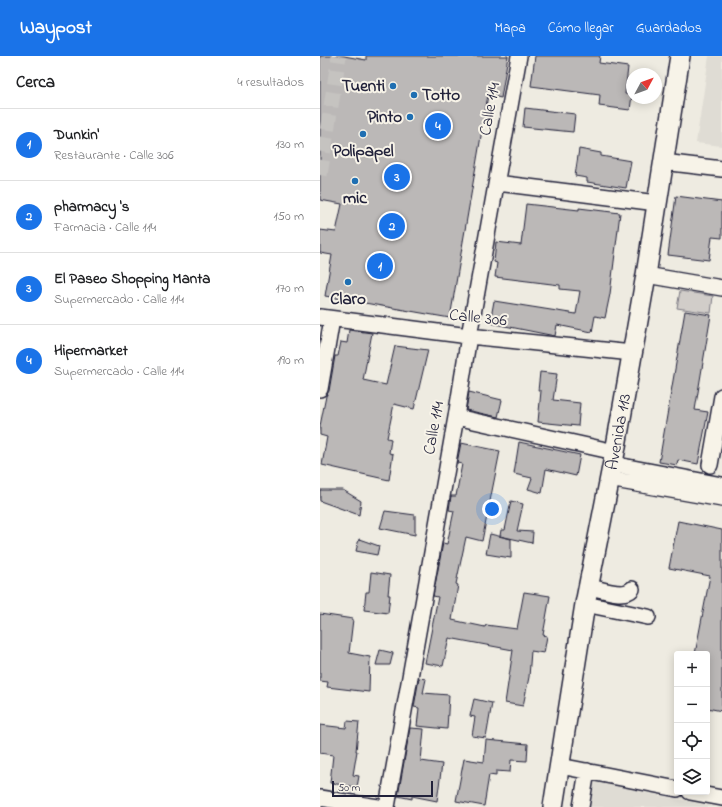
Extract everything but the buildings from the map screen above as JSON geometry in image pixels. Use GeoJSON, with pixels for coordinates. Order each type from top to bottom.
{"type":"FeatureCollection","features":[{"type":"Feature","properties":{"kind":"main road","name":"Avenida 113"},"geometry":{"type":"LineString","coordinates":[[553,807],[588,596],[646,275],[680,56]]}},
{"type":"Feature","properties":{"kind":"street","name":"Calle 114"},"geometry":{"type":"LineString","coordinates":[[387,807],[519,56]]}},
{"type":"Feature","properties":{"kind":"street"},"geometry":{"type":"LineString","coordinates":[[663,162],[722,168]]}},
{"type":"Feature","properties":{"kind":"street"},"geometry":{"type":"LineString","coordinates":[[497,183],[657,203]]}},
{"type":"Feature","properties":{"kind":"street"},"geometry":{"type":"LineString","coordinates":[[646,275],[722,288]]}},
{"type":"Feature","properties":{"kind":"street"},"geometry":{"type":"LineString","coordinates":[[320,389],[326,318]]}},
{"type":"Feature","properties":{"kind":"street","name":"Calle 306"},"geometry":{"type":"LineString","coordinates":[[326,318],[469,336],[632,353]]}},
{"type":"Feature","properties":{"kind":"street"},"geometry":{"type":"LineString","coordinates":[[710,465],[722,396]]}},
{"type":"Feature","properties":{"kind":"street"},"geometry":{"type":"LineString","coordinates":[[456,417],[612,465],[711,487],[722,499]]}},
{"type":"Feature","properties":{"kind":"street"},"geometry":{"type":"LineString","coordinates":[[588,596],[624,594],[630,592],[632,589]]}},
{"type":"Feature","properties":{"kind":"street"},"geometry":{"type":"LineString","coordinates":[[588,596],[648,617]]}},
{"type":"Feature","properties":{"kind":"street"},"geometry":{"type":"LineString","coordinates":[[560,766],[674,788]]}},
{"type":"Feature","properties":{"kind":"street"},"geometry":{"type":"LineString","coordinates":[[581,807],[587,771]]}},
{"type":"Feature","properties":{"kind":"street"},"geometry":{"type":"LineString","coordinates":[[706,795],[722,798]]}},
{"type":"Feature","properties":{"kind":"street"},"geometry":{"type":"LineString","coordinates":[[320,798],[378,807]]}},
{"type":"Feature","properties":{"kind":"shaded area"},"geometry":{"type":"Polygon","coordinates":[[[709,56],[722,56],[722,146],[696,143],[709,56]]]}},
{"type":"Feature","properties":{"kind":"shaded area"},"geometry":{"type":"Polygon","coordinates":[[[680,291],[713,296],[711,313],[677,308],[680,291]]]}},
{"type":"Feature","properties":{"kind":"shaded area"},"geometry":{"type":"Polygon","coordinates":[[[591,781],[715,807],[586,807],[591,781]]]}},
{"type":"Feature","properties":{"kind":"tunnel"},"geometry":{"type":"LineString","coordinates":[[320,175],[339,56]]}},
{"type":"Feature","properties":{"kind":"place","name":"Tuenti"},"geometry":{"type":"Point","coordinates":[393,86]}},
{"type":"Feature","properties":{"kind":"place","name":"Totto"},"geometry":{"type":"Point","coordinates":[414,95]}},
{"type":"Feature","properties":{"kind":"place","name":"Pinto"},"geometry":{"type":"Point","coordinates":[410,117]}},
{"type":"Feature","properties":{"kind":"place","name":"Hipermarket"},"geometry":{"type":"Point","coordinates":[438,126]}},
{"type":"Feature","properties":{"kind":"place","name":"Polipapel"},"geometry":{"type":"Point","coordinates":[363,134]}},
{"type":"Feature","properties":{"kind":"place","name":"El Paseo Shopping Manta"},"geometry":{"type":"Point","coordinates":[397,177]}},
{"type":"Feature","properties":{"kind":"place","name":"mic"},"geometry":{"type":"Point","coordinates":[355,181]}},
{"type":"Feature","properties":{"kind":"place","name":"pharmacy 's"},"geometry":{"type":"Point","coordinates":[392,226]}},
{"type":"Feature","properties":{"kind":"place","name":"Dunkin'"},"geometry":{"type":"Point","coordinates":[380,266]}},
{"type":"Feature","properties":{"kind":"place","name":"Claro"},"geometry":{"type":"Point","coordinates":[348,282]}}]}
